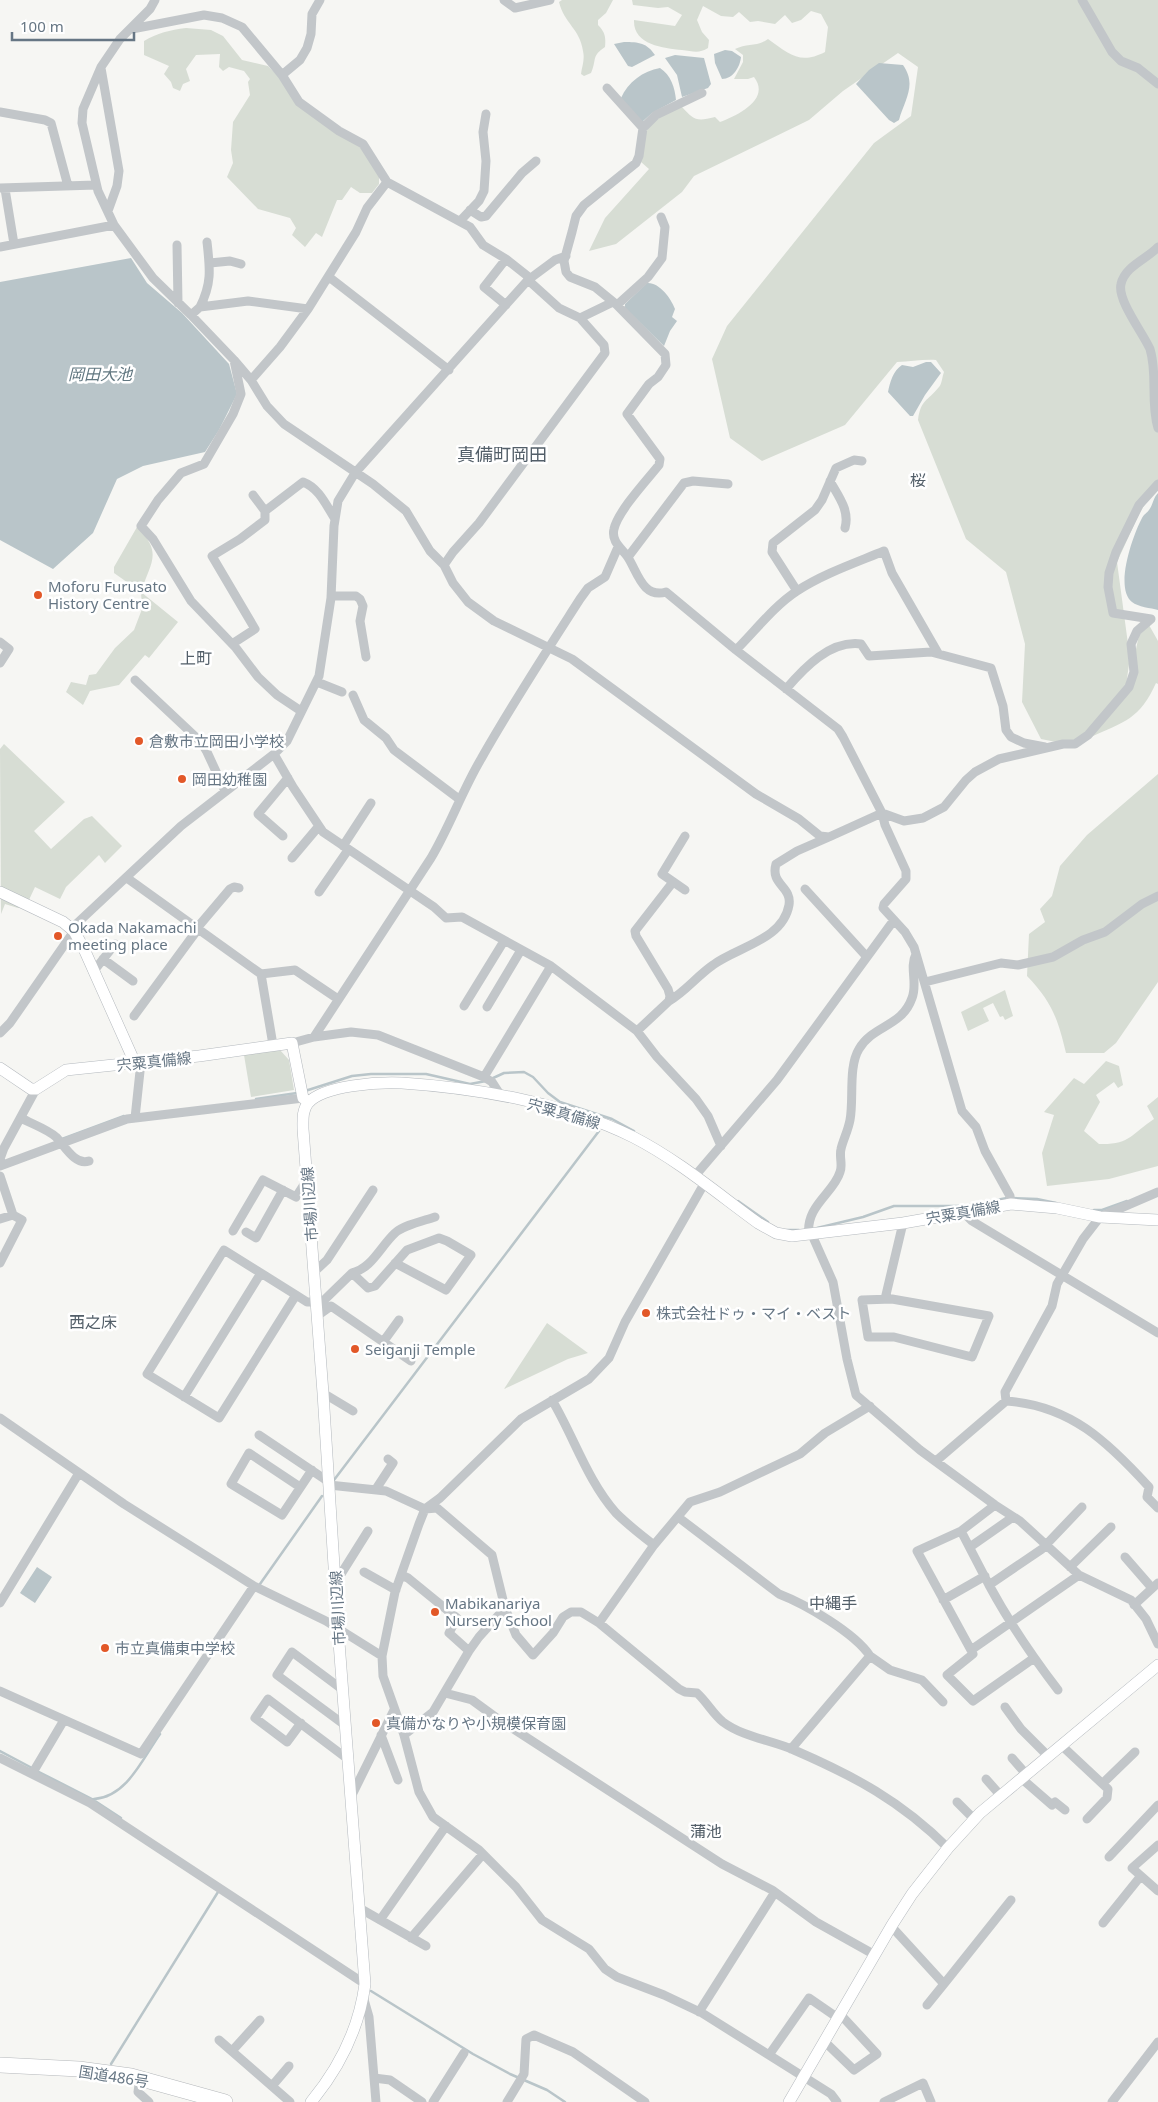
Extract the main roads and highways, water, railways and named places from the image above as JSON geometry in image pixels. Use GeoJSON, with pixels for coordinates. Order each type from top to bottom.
{"type":"FeatureCollection","features":[{"type":"Feature","properties":{"kind":"highway","name":"国道486号"},"geometry":{"type":"LineString","coordinates":[[0,2065],[79,2069],[140,2078],[225,2102]]}},
{"type":"Feature","properties":{"kind":"main road"},"geometry":{"type":"LineString","coordinates":[[0,892],[63,922],[73,930],[79,938],[93,972],[138,1063]]}},
{"type":"Feature","properties":{"kind":"main road","name":"宍粟真備線"},"geometry":{"type":"LineString","coordinates":[[0,1068],[30,1089],[36,1090],[66,1070],[138,1063],[292,1043],[306,1100],[334,1090],[383,1082],[419,1084],[501,1096],[574,1114],[606,1125],[641,1142],[696,1175],[704,1184],[767,1229],[792,1236],[810,1232],[903,1223],[963,1212],[1010,1200],[1100,1217],[1158,1220]]}},
{"type":"Feature","properties":{"kind":"main road","name":"市場川辺線"},"geometry":{"type":"LineString","coordinates":[[306,1100],[302,1118],[324,1393],[338,1629],[352,1795],[364,1990],[355,2029],[342,2058],[311,2102]]}},
{"type":"Feature","properties":{"kind":"main road"},"geometry":{"type":"LineString","coordinates":[[789,2102],[876,1955],[891,1926],[912,1894],[948,1848],[974,1819],[1000,1796],[1158,1665]]}},
{"type":"Feature","properties":{"kind":"water"},"geometry":{"type":"Polygon","coordinates":[[[624,42],[642,44],[655,55],[632,67],[628,66],[614,44],[624,42]]]}},
{"type":"Feature","properties":{"kind":"water"},"geometry":{"type":"Polygon","coordinates":[[[725,50],[732,51],[741,57],[733,75],[722,79],[715,63],[714,54],[725,50]]]}},
{"type":"Feature","properties":{"kind":"water"},"geometry":{"type":"Polygon","coordinates":[[[675,55],[704,58],[711,84],[708,88],[682,97],[677,75],[665,58],[675,55]]]}},
{"type":"Feature","properties":{"kind":"water"},"geometry":{"type":"Polygon","coordinates":[[[879,63],[903,65],[909,79],[907,99],[899,120],[894,123],[856,84],[869,70],[879,63]]]}},
{"type":"Feature","properties":{"kind":"water"},"geometry":{"type":"Polygon","coordinates":[[[660,68],[672,82],[676,100],[652,113],[642,122],[621,98],[637,78],[660,68]]]}},
{"type":"Feature","properties":{"kind":"water","name":"岡田大池"},"geometry":{"type":"Polygon","coordinates":[[[131,258],[147,283],[182,313],[229,364],[237,394],[219,430],[205,452],[143,466],[117,479],[93,533],[53,569],[0,540],[0,282],[131,258]]]}},
{"type":"Feature","properties":{"kind":"water"},"geometry":{"type":"Polygon","coordinates":[[[647,283],[660,288],[671,300],[675,309],[672,317],[677,321],[670,331],[664,346],[625,308],[625,304],[647,283]]]}},
{"type":"Feature","properties":{"kind":"water"},"geometry":{"type":"Polygon","coordinates":[[[931,362],[941,373],[913,416],[910,416],[888,392],[890,384],[894,374],[902,365],[913,367],[931,362]]]}},
{"type":"Feature","properties":{"kind":"water"},"geometry":{"type":"Polygon","coordinates":[[[1158,493],[1158,610],[1132,602],[1127,595],[1125,574],[1134,536],[1142,518],[1158,493]]]}},
{"type":"Feature","properties":{"kind":"water"},"geometry":{"type":"Polygon","coordinates":[[[37,1567],[52,1577],[35,1603],[20,1593],[37,1567]]]}},
{"type":"Feature","properties":{"kind":"waterway"},"geometry":{"type":"LineString","coordinates":[[491,1079],[504,1073],[524,1072],[533,1077],[548,1093],[560,1102],[612,1119],[634,1131]]}},
{"type":"Feature","properties":{"kind":"waterway"},"geometry":{"type":"LineString","coordinates":[[305,1091],[352,1076],[371,1074],[426,1074],[470,1084],[486,1081]]}},
{"type":"Feature","properties":{"kind":"waterway"},"geometry":{"type":"LineString","coordinates":[[256,1099],[297,1093]]}},
{"type":"Feature","properties":{"kind":"waterway"},"geometry":{"type":"LineString","coordinates":[[62,1139],[124,1116]]}},
{"type":"Feature","properties":{"kind":"waterway"},"geometry":{"type":"LineString","coordinates":[[334,1480],[599,1131]]}},
{"type":"Feature","properties":{"kind":"waterway"},"geometry":{"type":"LineString","coordinates":[[817,1228],[863,1217],[894,1206],[964,1206],[1007,1198]]}},
{"type":"Feature","properties":{"kind":"waterway"},"geometry":{"type":"LineString","coordinates":[[1012,1198],[1037,1199],[1056,1203]]}},
{"type":"Feature","properties":{"kind":"waterway"},"geometry":{"type":"LineString","coordinates":[[738,1201],[768,1222]]}},
{"type":"Feature","properties":{"kind":"waterway"},"geometry":{"type":"LineString","coordinates":[[1094,1210],[1102,1210],[1127,1201]]}},
{"type":"Feature","properties":{"kind":"waterway"},"geometry":{"type":"LineString","coordinates":[[787,1230],[799,1230]]}},
{"type":"Feature","properties":{"kind":"waterway"},"geometry":{"type":"LineString","coordinates":[[260,1584],[322,1496]]}},
{"type":"Feature","properties":{"kind":"waterway"},"geometry":{"type":"LineString","coordinates":[[94,1799],[106,1797],[125,1784],[160,1734]]}},
{"type":"Feature","properties":{"kind":"waterway"},"geometry":{"type":"LineString","coordinates":[[0,1751],[32,1768]]}},
{"type":"Feature","properties":{"kind":"waterway"},"geometry":{"type":"LineString","coordinates":[[37,1771],[92,1799],[121,1818]]}},
{"type":"Feature","properties":{"kind":"waterway"},"geometry":{"type":"LineString","coordinates":[[111,2064],[218,1892]]}},
{"type":"Feature","properties":{"kind":"waterway"},"geometry":{"type":"LineString","coordinates":[[371,1991],[473,2054],[510,2074],[547,2090],[565,2102]]}},
{"type":"Feature","properties":{"kind":"place","name":"Moforu Furusato History Centre"},"geometry":{"type":"Point","coordinates":[38,595]}},
{"type":"Feature","properties":{"kind":"place","name":"倉敷市立岡田小学校"},"geometry":{"type":"Point","coordinates":[139,741]}},
{"type":"Feature","properties":{"kind":"place","name":"岡田幼稚園"},"geometry":{"type":"Point","coordinates":[182,779]}},
{"type":"Feature","properties":{"kind":"place","name":"Okada Nakamachi meeting place"},"geometry":{"type":"Point","coordinates":[58,936]}},
{"type":"Feature","properties":{"kind":"place","name":"株式会社ドゥ・マイ・ベスト"},"geometry":{"type":"Point","coordinates":[646,1313]}},
{"type":"Feature","properties":{"kind":"place","name":"Seiganji Temple"},"geometry":{"type":"Point","coordinates":[355,1349]}},
{"type":"Feature","properties":{"kind":"place","name":"Mabikanariya Nursery School"},"geometry":{"type":"Point","coordinates":[435,1612]}},
{"type":"Feature","properties":{"kind":"place","name":"市立真備東中学校"},"geometry":{"type":"Point","coordinates":[105,1648]}},
{"type":"Feature","properties":{"kind":"place","name":"真備かなりや小規模保育園"},"geometry":{"type":"Point","coordinates":[376,1723]}},
{"type":"Feature","properties":{"kind":"district","name":"真備町岡田"},"geometry":{"type":"Point","coordinates":[502,454]}},
{"type":"Feature","properties":{"kind":"district","name":"桜"},"geometry":{"type":"Point","coordinates":[918,480]}},
{"type":"Feature","properties":{"kind":"district","name":"上町"},"geometry":{"type":"Point","coordinates":[196,658]}},
{"type":"Feature","properties":{"kind":"district","name":"西之床"},"geometry":{"type":"Point","coordinates":[93,1322]}},
{"type":"Feature","properties":{"kind":"district","name":"中縄手"},"geometry":{"type":"Point","coordinates":[833,1603]}},
{"type":"Feature","properties":{"kind":"district","name":"蒲池"},"geometry":{"type":"Point","coordinates":[706,1831]}}]}
